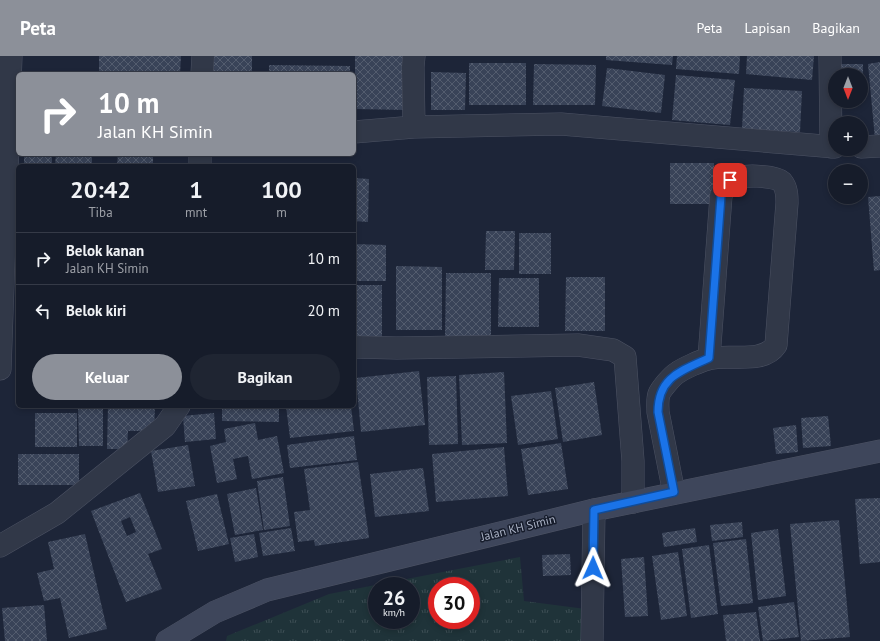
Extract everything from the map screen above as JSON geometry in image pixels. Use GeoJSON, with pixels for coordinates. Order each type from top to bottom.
{"type":"FeatureCollection","features":[{"type":"Feature","properties":{"kind":"street"},"geometry":{"type":"LineString","coordinates":[[0,369],[4,146],[11,56]]}},
{"type":"Feature","properties":{"kind":"street"},"geometry":{"type":"LineString","coordinates":[[202,72],[203,56]]}},
{"type":"Feature","properties":{"kind":"street"},"geometry":{"type":"LineString","coordinates":[[414,56],[414,127]]}},
{"type":"Feature","properties":{"kind":"street"},"geometry":{"type":"LineString","coordinates":[[830,56],[832,116]]}},
{"type":"Feature","properties":{"kind":"street"},"geometry":{"type":"LineString","coordinates":[[356,132],[414,127],[561,124],[828,147]]}},
{"type":"Feature","properties":{"kind":"street"},"geometry":{"type":"LineString","coordinates":[[868,147],[880,146]]}},
{"type":"Feature","properties":{"kind":"street"},"geometry":{"type":"LineString","coordinates":[[674,492],[658,412],[659,397],[662,388],[676,373],[709,358],[751,357],[765,354],[773,350],[776,345],[787,194],[784,185],[774,178],[750,176],[730,180],[724,188],[721,196],[709,358]]}},
{"type":"Feature","properties":{"kind":"street"},"geometry":{"type":"LineString","coordinates":[[356,347],[397,348],[578,345],[613,350],[625,357],[633,461],[633,502]]}},
{"type":"Feature","properties":{"kind":"street"},"geometry":{"type":"LineString","coordinates":[[0,546],[56,513],[165,426],[178,408]]}},
{"type":"Feature","properties":{"kind":"street","name":"Jalan KH Simin"},"geometry":{"type":"LineString","coordinates":[[167,641],[215,612],[267,590],[594,510],[674,492],[880,451]]}},
{"type":"Feature","properties":{"kind":"street"},"geometry":{"type":"LineString","coordinates":[[592,641],[594,510]]}},
{"type":"Feature","properties":{"kind":"green space"},"geometry":{"type":"Polygon","coordinates":[[[520,557],[524,601],[601,611],[599,641],[226,641],[227,636],[329,594],[368,586],[368,629],[420,629],[420,577],[417,577],[520,557]]]}},
{"type":"Feature","properties":{"kind":"building"},"geometry":{"type":"Polygon","coordinates":[[[99,56],[181,56],[180,72],[99,72],[99,56]]]}},
{"type":"Feature","properties":{"kind":"building"},"geometry":{"type":"Polygon","coordinates":[[[205,56],[252,56],[252,72],[205,72],[205,56]]]}},
{"type":"Feature","properties":{"kind":"building"},"geometry":{"type":"Polygon","coordinates":[[[355,56],[405,56],[405,110],[356,109],[355,56]]]}},
{"type":"Feature","properties":{"kind":"building"},"geometry":{"type":"Polygon","coordinates":[[[606,56],[673,56],[672,65],[606,60],[606,56]]]}},
{"type":"Feature","properties":{"kind":"building"},"geometry":{"type":"Polygon","coordinates":[[[677,56],[740,56],[739,74],[676,69],[677,56]]]}},
{"type":"Feature","properties":{"kind":"building"},"geometry":{"type":"Polygon","coordinates":[[[747,56],[814,56],[812,80],[746,74],[747,56]]]}},
{"type":"Feature","properties":{"kind":"building"},"geometry":{"type":"Polygon","coordinates":[[[880,62],[880,138],[875,139],[868,64],[880,62]]]}},
{"type":"Feature","properties":{"kind":"building"},"geometry":{"type":"Polygon","coordinates":[[[469,63],[526,63],[526,105],[469,105],[469,63]]]}},
{"type":"Feature","properties":{"kind":"building"},"geometry":{"type":"Polygon","coordinates":[[[534,64],[596,65],[595,105],[533,105],[534,64]]]}},
{"type":"Feature","properties":{"kind":"building"},"geometry":{"type":"Polygon","coordinates":[[[841,64],[863,64],[863,68],[841,68],[841,64]]]}},
{"type":"Feature","properties":{"kind":"building"},"geometry":{"type":"Polygon","coordinates":[[[269,65],[350,66],[350,72],[269,72],[269,65]]]}},
{"type":"Feature","properties":{"kind":"building"},"geometry":{"type":"Polygon","coordinates":[[[607,68],[665,75],[661,113],[602,106],[607,68]]]}},
{"type":"Feature","properties":{"kind":"building"},"geometry":{"type":"Polygon","coordinates":[[[431,72],[466,73],[465,110],[431,110],[431,72]]]}},
{"type":"Feature","properties":{"kind":"building"},"geometry":{"type":"Polygon","coordinates":[[[676,75],[735,80],[730,125],[672,120],[676,75]]]}},
{"type":"Feature","properties":{"kind":"building"},"geometry":{"type":"Polygon","coordinates":[[[744,88],[802,91],[800,132],[742,129],[744,88]]]}},
{"type":"Feature","properties":{"kind":"building"},"geometry":{"type":"Polygon","coordinates":[[[24,156],[52,156],[52,164],[24,164],[24,156]]]}},
{"type":"Feature","properties":{"kind":"building"},"geometry":{"type":"Polygon","coordinates":[[[56,156],[92,156],[92,164],[55,164],[56,156]]]}},
{"type":"Feature","properties":{"kind":"building"},"geometry":{"type":"Polygon","coordinates":[[[118,156],[153,156],[153,164],[117,164],[118,156]]]}},
{"type":"Feature","properties":{"kind":"building"},"geometry":{"type":"Polygon","coordinates":[[[670,163],[714,163],[714,204],[670,204],[670,163]]]}},
{"type":"Feature","properties":{"kind":"building"},"geometry":{"type":"Polygon","coordinates":[[[356,178],[369,179],[368,222],[356,221],[356,178]]]}},
{"type":"Feature","properties":{"kind":"building"},"geometry":{"type":"Polygon","coordinates":[[[880,196],[880,270],[874,271],[868,197],[880,196]]]}},
{"type":"Feature","properties":{"kind":"building"},"geometry":{"type":"Polygon","coordinates":[[[486,231],[515,231],[514,270],[485,270],[486,231]]]}},
{"type":"Feature","properties":{"kind":"building"},"geometry":{"type":"Polygon","coordinates":[[[519,233],[551,233],[551,274],[519,274],[519,233]]]}},
{"type":"Feature","properties":{"kind":"building"},"geometry":{"type":"Polygon","coordinates":[[[356,244],[386,245],[386,281],[356,281],[356,244]]]}},
{"type":"Feature","properties":{"kind":"building"},"geometry":{"type":"Polygon","coordinates":[[[396,266],[442,267],[442,330],[396,330],[396,266]]]}},
{"type":"Feature","properties":{"kind":"building"},"geometry":{"type":"Polygon","coordinates":[[[446,273],[491,273],[491,338],[445,338],[446,273]]]}},
{"type":"Feature","properties":{"kind":"building"},"geometry":{"type":"Polygon","coordinates":[[[566,277],[605,277],[605,331],[565,331],[566,277]]]}},
{"type":"Feature","properties":{"kind":"building"},"geometry":{"type":"Polygon","coordinates":[[[499,278],[539,278],[539,327],[498,327],[499,278]]]}},
{"type":"Feature","properties":{"kind":"building"},"geometry":{"type":"Polygon","coordinates":[[[356,285],[382,285],[382,340],[356,340],[356,285]]]}},
{"type":"Feature","properties":{"kind":"building"},"geometry":{"type":"Polygon","coordinates":[[[419,371],[425,425],[361,432],[356,378],[419,371]]]}},
{"type":"Feature","properties":{"kind":"building"},"geometry":{"type":"Polygon","coordinates":[[[504,372],[507,443],[462,445],[459,375],[504,372]]]}},
{"type":"Feature","properties":{"kind":"building"},"geometry":{"type":"Polygon","coordinates":[[[456,376],[458,444],[429,445],[427,377],[456,376]]]}},
{"type":"Feature","properties":{"kind":"building"},"geometry":{"type":"Polygon","coordinates":[[[594,382],[602,435],[563,442],[555,388],[594,382]]]}},
{"type":"Feature","properties":{"kind":"building"},"geometry":{"type":"Polygon","coordinates":[[[551,391],[558,439],[518,445],[511,396],[551,391]]]}},
{"type":"Feature","properties":{"kind":"building"},"geometry":{"type":"Polygon","coordinates":[[[78,408],[103,408],[103,446],[79,446],[78,408]]]}},
{"type":"Feature","properties":{"kind":"building"},"geometry":{"type":"Polygon","coordinates":[[[108,408],[155,408],[154,431],[128,431],[127,449],[107,449],[108,408]]]}},
{"type":"Feature","properties":{"kind":"building"},"geometry":{"type":"Polygon","coordinates":[[[222,408],[279,408],[279,422],[222,421],[222,408]]]}},
{"type":"Feature","properties":{"kind":"building"},"geometry":{"type":"Polygon","coordinates":[[[286,408],[351,408],[354,431],[290,438],[286,408]]]}},
{"type":"Feature","properties":{"kind":"building"},"geometry":{"type":"Polygon","coordinates":[[[35,413],[77,413],[77,447],[35,447],[35,413]]]}},
{"type":"Feature","properties":{"kind":"building"},"geometry":{"type":"Polygon","coordinates":[[[214,413],[216,439],[185,442],[183,416],[214,413]]]}},
{"type":"Feature","properties":{"kind":"building"},"geometry":{"type":"Polygon","coordinates":[[[828,416],[831,446],[803,448],[801,418],[828,416]]]}},
{"type":"Feature","properties":{"kind":"building"},"geometry":{"type":"Polygon","coordinates":[[[255,423],[258,440],[277,436],[284,473],[252,479],[248,456],[233,459],[237,479],[217,483],[210,446],[226,442],[224,429],[255,423]]]}},
{"type":"Feature","properties":{"kind":"building"},"geometry":{"type":"Polygon","coordinates":[[[796,425],[798,452],[776,454],[773,428],[796,425]]]}},
{"type":"Feature","properties":{"kind":"building"},"geometry":{"type":"Polygon","coordinates":[[[354,436],[357,460],[290,468],[287,445],[354,436]]]}},
{"type":"Feature","properties":{"kind":"building"},"geometry":{"type":"Polygon","coordinates":[[[561,443],[568,489],[528,495],[521,449],[561,443]]]}},
{"type":"Feature","properties":{"kind":"building"},"geometry":{"type":"Polygon","coordinates":[[[188,445],[195,486],[158,492],[151,451],[188,445]]]}},
{"type":"Feature","properties":{"kind":"building"},"geometry":{"type":"Polygon","coordinates":[[[504,447],[508,496],[436,502],[432,454],[504,447]]]}},
{"type":"Feature","properties":{"kind":"building"},"geometry":{"type":"Polygon","coordinates":[[[18,454],[79,454],[79,485],[18,485],[18,454]]]}},
{"type":"Feature","properties":{"kind":"building"},"geometry":{"type":"Polygon","coordinates":[[[358,462],[369,538],[315,546],[314,540],[298,542],[294,512],[310,510],[304,469],[358,462]]]}},
{"type":"Feature","properties":{"kind":"building"},"geometry":{"type":"Polygon","coordinates":[[[423,468],[429,511],[375,517],[370,474],[423,468]]]}},
{"type":"Feature","properties":{"kind":"building"},"geometry":{"type":"Polygon","coordinates":[[[283,477],[290,526],[264,530],[257,481],[283,477]]]}},
{"type":"Feature","properties":{"kind":"building"},"geometry":{"type":"Polygon","coordinates":[[[256,488],[263,530],[235,535],[227,494],[256,488]]]}},
{"type":"Feature","properties":{"kind":"building"},"geometry":{"type":"Polygon","coordinates":[[[140,493],[162,549],[148,554],[162,589],[126,602],[91,511],[140,493]],[[130,517],[121,521],[127,536],[136,532],[130,517]]]}},
{"type":"Feature","properties":{"kind":"building"},"geometry":{"type":"Polygon","coordinates":[[[217,494],[229,544],[198,551],[186,501],[217,494]]]}},
{"type":"Feature","properties":{"kind":"building"},"geometry":{"type":"Polygon","coordinates":[[[880,498],[880,562],[860,564],[855,499],[880,498]]]}},
{"type":"Feature","properties":{"kind":"building"},"geometry":{"type":"Polygon","coordinates":[[[839,520],[850,637],[801,641],[790,524],[839,520]]]}},
{"type":"Feature","properties":{"kind":"building"},"geometry":{"type":"Polygon","coordinates":[[[742,522],[743,537],[712,541],[710,525],[742,522]]]}},
{"type":"Feature","properties":{"kind":"building"},"geometry":{"type":"Polygon","coordinates":[[[291,528],[295,551],[263,556],[259,533],[291,528]]]}},
{"type":"Feature","properties":{"kind":"building"},"geometry":{"type":"Polygon","coordinates":[[[695,528],[697,542],[664,547],[662,533],[695,528]]]}},
{"type":"Feature","properties":{"kind":"building"},"geometry":{"type":"Polygon","coordinates":[[[778,529],[786,596],[758,600],[751,533],[778,529]]]}},
{"type":"Feature","properties":{"kind":"building"},"geometry":{"type":"Polygon","coordinates":[[[85,534],[107,629],[69,638],[60,598],[44,601],[37,573],[54,569],[48,542],[85,534]]]}},
{"type":"Feature","properties":{"kind":"building"},"geometry":{"type":"Polygon","coordinates":[[[254,534],[258,557],[235,562],[230,538],[254,534]]]}},
{"type":"Feature","properties":{"kind":"building"},"geometry":{"type":"Polygon","coordinates":[[[746,539],[753,603],[721,606],[713,543],[746,539]]]}},
{"type":"Feature","properties":{"kind":"building"},"geometry":{"type":"Polygon","coordinates":[[[709,545],[718,614],[691,618],[682,549],[709,545]]]}},
{"type":"Feature","properties":{"kind":"building"},"geometry":{"type":"Polygon","coordinates":[[[678,552],[687,616],[661,620],[652,556],[678,552]]]}},
{"type":"Feature","properties":{"kind":"building"},"geometry":{"type":"Polygon","coordinates":[[[570,554],[571,575],[543,576],[542,555],[570,554]]]}},
{"type":"Feature","properties":{"kind":"building"},"geometry":{"type":"Polygon","coordinates":[[[644,557],[648,616],[625,617],[621,559],[644,557]]]}},
{"type":"Feature","properties":{"kind":"building"},"geometry":{"type":"Polygon","coordinates":[[[794,602],[799,637],[763,641],[758,607],[794,602]]]}},
{"type":"Feature","properties":{"kind":"building"},"geometry":{"type":"Polygon","coordinates":[[[44,605],[47,641],[5,641],[2,608],[44,605]]]}},
{"type":"Feature","properties":{"kind":"building"},"geometry":{"type":"Polygon","coordinates":[[[756,612],[760,641],[726,641],[723,615],[756,612]]]}},
{"type":"Feature","properties":{"kind":"route"},"geometry":{"type":"LineString","coordinates":[[593,568],[594,510],[674,492],[658,412],[658,401],[662,388],[676,373],[709,358],[721,196],[724,188],[730,180]]}}]}
